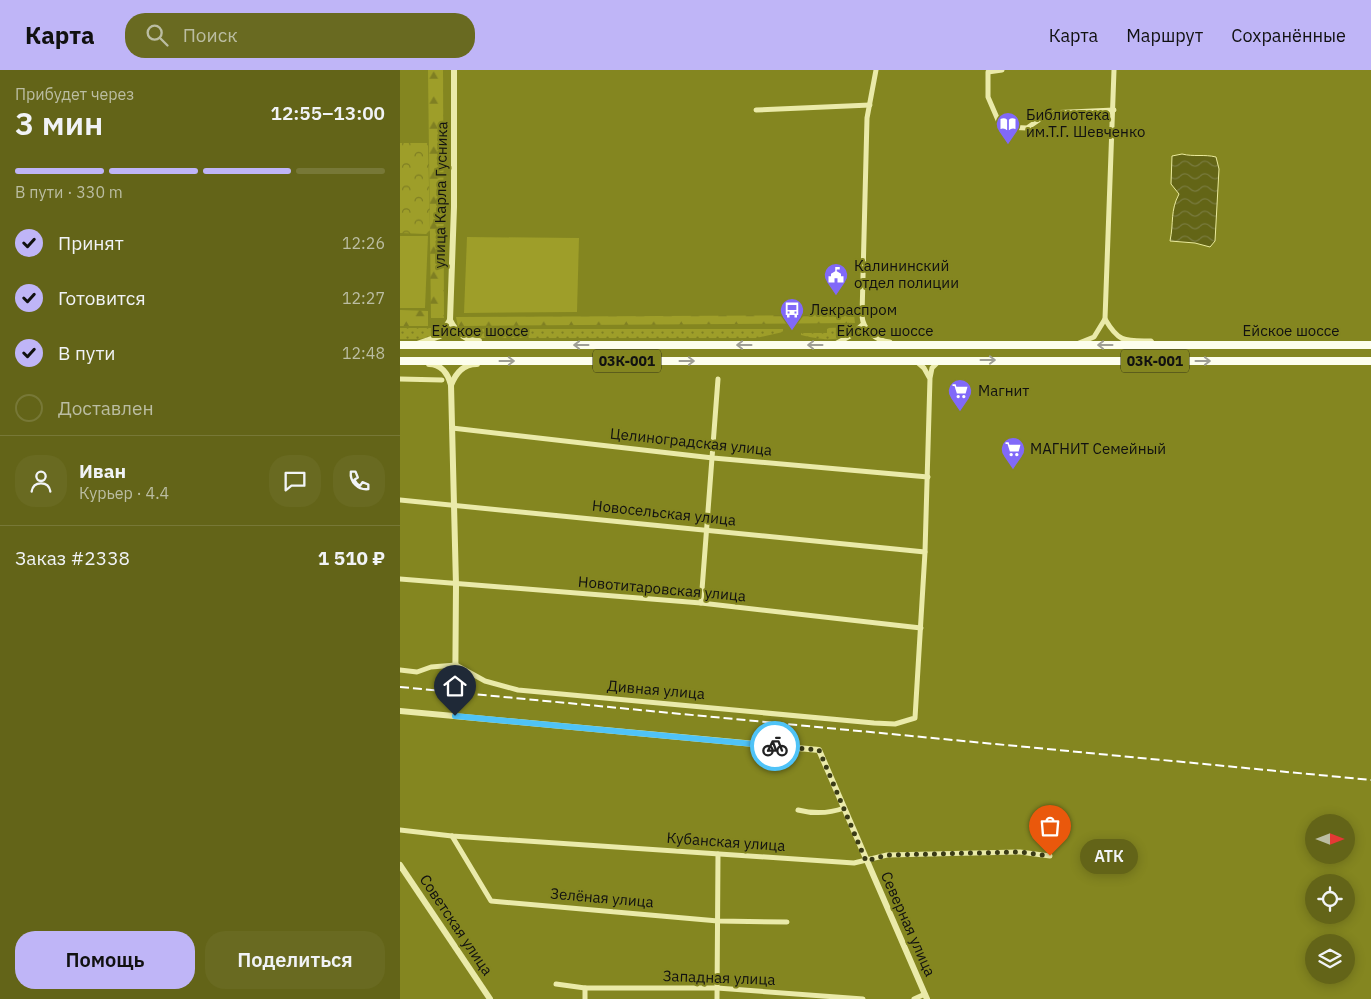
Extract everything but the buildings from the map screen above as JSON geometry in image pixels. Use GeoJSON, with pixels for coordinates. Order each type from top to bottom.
{"type":"FeatureCollection","features":[{"type":"Feature","properties":{"kind":"main road","name":"Ейское шоссе"},"geometry":{"type":"LineString","coordinates":[[400,345],[1371,345]]}},
{"type":"Feature","properties":{"kind":"main road","name":"Ейское шоссе"},"geometry":{"type":"LineString","coordinates":[[403,361],[1371,361]]}},
{"type":"Feature","properties":{"kind":"street","name":"улица Карла Гусника"},"geometry":{"type":"LineString","coordinates":[[450,320],[454,70]]}},
{"type":"Feature","properties":{"kind":"street"},"geometry":{"type":"LineString","coordinates":[[876,70],[870,105],[865,167],[862,325],[873,336],[885,342],[910,342],[916,345]]}},
{"type":"Feature","properties":{"kind":"street"},"geometry":{"type":"LineString","coordinates":[[1002,70],[988,72],[988,97],[1001,127],[1027,128],[1049,112],[1114,110]]}},
{"type":"Feature","properties":{"kind":"street"},"geometry":{"type":"LineString","coordinates":[[1074,345],[1094,337],[1105,319],[1114,70]]}},
{"type":"Feature","properties":{"kind":"street"},"geometry":{"type":"LineString","coordinates":[[756,110],[870,105]]}},
{"type":"Feature","properties":{"kind":"street"},"geometry":{"type":"LineString","coordinates":[[1105,319],[1122,340],[1151,341],[1154,345]]}},
{"type":"Feature","properties":{"kind":"street"},"geometry":{"type":"LineString","coordinates":[[415,345],[440,336],[450,320],[459,333],[472,341],[504,341],[508,345]]}},
{"type":"Feature","properties":{"kind":"street"},"geometry":{"type":"LineString","coordinates":[[834,345],[850,336],[862,325]]}},
{"type":"Feature","properties":{"kind":"street"},"geometry":{"type":"LineString","coordinates":[[915,360],[924,368],[930,378]]}},
{"type":"Feature","properties":{"kind":"street"},"geometry":{"type":"LineString","coordinates":[[921,628],[928,477],[930,378],[932,368],[939,360]]}},
{"type":"Feature","properties":{"kind":"street"},"geometry":{"type":"LineString","coordinates":[[400,711],[455,716],[456,665],[451,385],[441,367],[435,364],[410,364],[403,361]]}},
{"type":"Feature","properties":{"kind":"street"},"geometry":{"type":"LineString","coordinates":[[451,385],[459,370],[466,366],[480,364],[482,361]]}},
{"type":"Feature","properties":{"kind":"street"},"geometry":{"type":"LineString","coordinates":[[400,379],[442,380]]}},
{"type":"Feature","properties":{"kind":"street"},"geometry":{"type":"LineString","coordinates":[[701,603],[718,379]]}},
{"type":"Feature","properties":{"kind":"street","name":"Целиноградская улица"},"geometry":{"type":"LineString","coordinates":[[452,428],[713,458],[928,477]]}},
{"type":"Feature","properties":{"kind":"street","name":"Новосельская улица"},"geometry":{"type":"LineString","coordinates":[[400,500],[925,552]]}},
{"type":"Feature","properties":{"kind":"street","name":"Новотитаровская улица"},"geometry":{"type":"LineString","coordinates":[[400,579],[456,585],[701,603],[921,628]]}},
{"type":"Feature","properties":{"kind":"street","name":"Дивная улица"},"geometry":{"type":"LineString","coordinates":[[456,665],[485,681],[518,690],[895,724],[915,718],[921,628]]}},
{"type":"Feature","properties":{"kind":"street"},"geometry":{"type":"LineString","coordinates":[[400,670],[417,672],[432,667],[456,665]]}},
{"type":"Feature","properties":{"kind":"street","name":"Северная улица"},"geometry":{"type":"LineString","coordinates":[[455,716],[819,750],[926,997]]}},
{"type":"Feature","properties":{"kind":"street"},"geometry":{"type":"LineString","coordinates":[[798,810],[812,814],[833,812],[844,808]]}},
{"type":"Feature","properties":{"kind":"street","name":"Кубанская улица"},"geometry":{"type":"LineString","coordinates":[[400,830],[452,836],[854,863],[887,855],[1020,852],[1050,856]]}},
{"type":"Feature","properties":{"kind":"street","name":"Зелёная улица"},"geometry":{"type":"LineString","coordinates":[[452,836],[491,901],[718,921],[787,922]]}},
{"type":"Feature","properties":{"kind":"street"},"geometry":{"type":"LineString","coordinates":[[718,854],[718,999]]}},
{"type":"Feature","properties":{"kind":"street","name":"Советская улица"},"geometry":{"type":"LineString","coordinates":[[400,865],[490,999]]}},
{"type":"Feature","properties":{"kind":"street","name":"Западная улица"},"geometry":{"type":"LineString","coordinates":[[556,984],[585,988],[717,988],[862,999]]}},
{"type":"Feature","properties":{"kind":"street"},"geometry":{"type":"LineString","coordinates":[[585,988],[585,999]]}},
{"type":"Feature","properties":{"kind":"street"},"geometry":{"type":"LineString","coordinates":[[914,999],[926,997]]}},
{"type":"Feature","properties":{"kind":"green space"},"geometry":{"type":"Polygon","coordinates":[[[428,70],[443,70],[444,318],[431,318],[428,70]]]}},
{"type":"Feature","properties":{"kind":"green space"},"geometry":{"type":"Polygon","coordinates":[[[400,143],[428,143],[430,231],[426,234],[400,233],[400,143]]]}},
{"type":"Feature","properties":{"kind":"green space"},"geometry":{"type":"Polygon","coordinates":[[[400,236],[428,236],[425,308],[400,308],[400,236]]]}},
{"type":"Feature","properties":{"kind":"green space"},"geometry":{"type":"Polygon","coordinates":[[[467,237],[579,238],[577,312],[464,313],[467,237]]]}},
{"type":"Feature","properties":{"kind":"green space"},"geometry":{"type":"Polygon","coordinates":[[[400,310],[428,311],[428,326],[400,326],[400,310]]]}},
{"type":"Feature","properties":{"kind":"green space"},"geometry":{"type":"Polygon","coordinates":[[[854,315],[855,323],[458,326],[456,317],[854,315]]]}},
{"type":"Feature","properties":{"kind":"green space"},"geometry":{"type":"Polygon","coordinates":[[[855,327],[850,333],[838,338],[823,339],[801,335],[801,333],[827,333],[827,328],[855,327]]]}},
{"type":"Feature","properties":{"kind":"green space"},"geometry":{"type":"Polygon","coordinates":[[[400,328],[443,328],[429,337],[400,339],[400,328]]]}},
{"type":"Feature","properties":{"kind":"green space"},"geometry":{"type":"Polygon","coordinates":[[[460,329],[783,329],[783,332],[756,338],[476,338],[467,335],[460,329]]]}},
{"type":"Feature","properties":{"kind":"water"},"geometry":{"type":"Polygon","coordinates":[[[1182,154],[1216,157],[1219,169],[1215,241],[1210,247],[1195,243],[1170,241],[1173,211],[1179,194],[1171,184],[1172,156],[1182,154]]]}},
{"type":"Feature","properties":{"kind":"railway"},"geometry":{"type":"LineString","coordinates":[[400,687],[1371,780]]}},
{"type":"Feature","properties":{"kind":"way so far"},"geometry":{"type":"LineString","coordinates":[[775,746],[819,750],[866,861],[887,855],[1020,852],[1050,856]]}},
{"type":"Feature","properties":{"kind":"place","name":"Библиотека им.Т.Г. Шевченко"},"geometry":{"type":"Point","coordinates":[1008,145]}},
{"type":"Feature","properties":{"kind":"place","name":"Калининский отдел полиции"},"geometry":{"type":"Point","coordinates":[836,296]}},
{"type":"Feature","properties":{"kind":"place","name":"Лекраспром"},"geometry":{"type":"Point","coordinates":[792,331]}},
{"type":"Feature","properties":{"kind":"place","name":"Магнит"},"geometry":{"type":"Point","coordinates":[960,412]}},
{"type":"Feature","properties":{"kind":"place","name":"МАГНИТ Семейный"},"geometry":{"type":"Point","coordinates":[1013,470]}},
{"type":"Feature","properties":{"kind":"place","name":"АТК"},"geometry":{"type":"Point","coordinates":[1050,856]}},
{"type":"Feature","properties":{"kind":"route"},"geometry":{"type":"LineString","coordinates":[[455,716],[775,746]]}}]}
